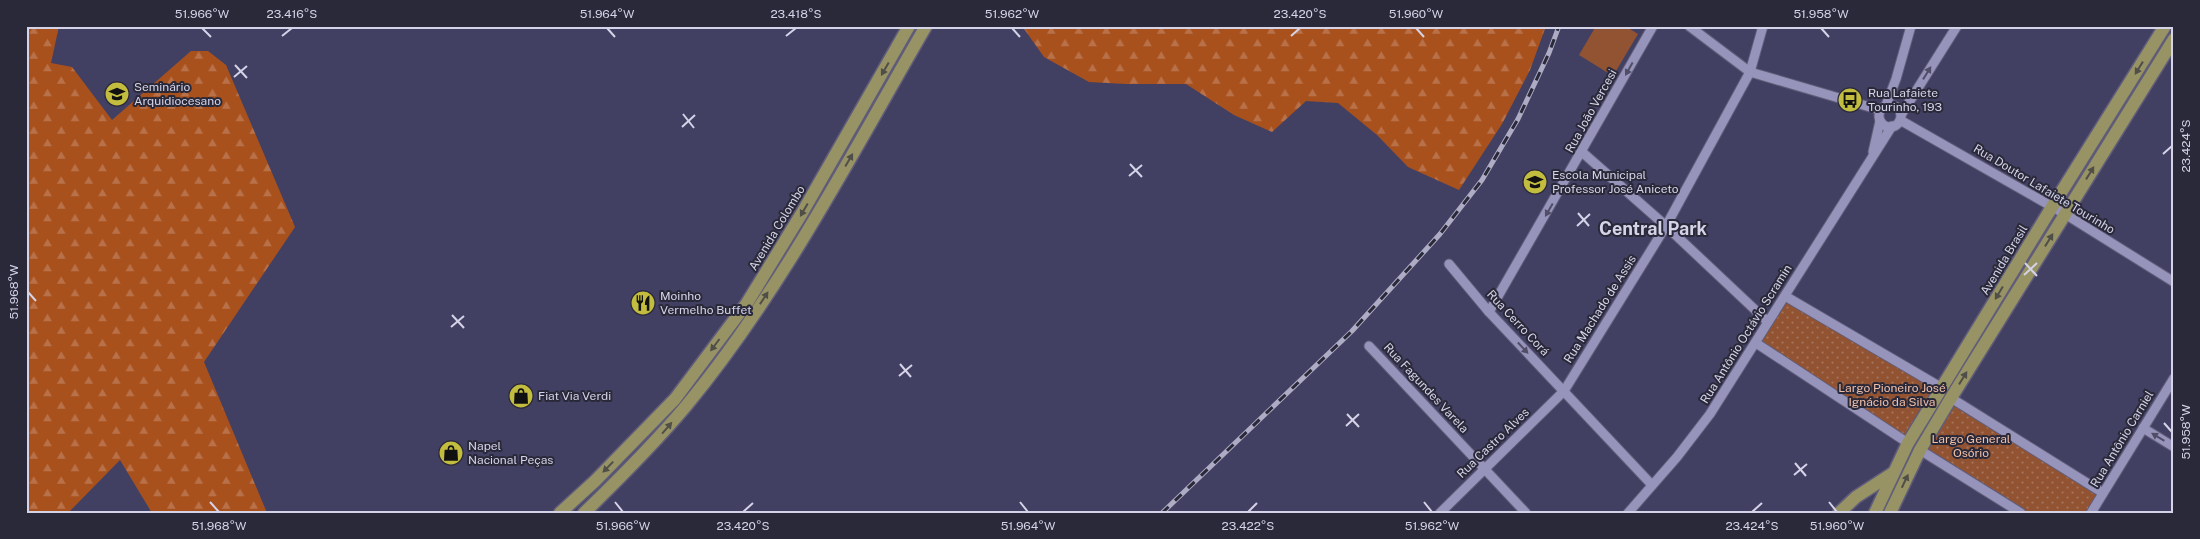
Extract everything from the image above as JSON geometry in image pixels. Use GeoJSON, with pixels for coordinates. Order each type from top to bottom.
{"type":"FeatureCollection","features":[{"type":"Feature","properties":{"kind":"main road","name":"Avenida Colombo"},"geometry":{"type":"LineString","coordinates":[[560,513],[595,481],[675,399],[747,303],[802,213],[909,26]]}},
{"type":"Feature","properties":{"kind":"main road","name":"Avenida Colombo"},"geometry":{"type":"LineString","coordinates":[[584,513],[650,446],[686,405],[754,315],[814,220],[926,26]]}},
{"type":"Feature","properties":{"kind":"main road","name":"Avenida Brasil"},"geometry":{"type":"LineString","coordinates":[[1890,513],[1946,393],[2052,207],[2165,26]]}},
{"type":"Feature","properties":{"kind":"main road","name":"Avenida Brasil"},"geometry":{"type":"LineString","coordinates":[[1875,513],[1908,442],[1946,393],[2065,214],[2174,39]]}},
{"type":"Feature","properties":{"kind":"main road"},"geometry":{"type":"LineString","coordinates":[[1839,513],[1863,492],[1893,473]]}},
{"type":"Feature","properties":{"kind":"street","name":"Rua João Vercesi"},"geometry":{"type":"LineString","coordinates":[[1489,312],[1653,26]]}},
{"type":"Feature","properties":{"kind":"street"},"geometry":{"type":"LineString","coordinates":[[1689,26],[1750,72],[1883,108],[1896,106],[1901,117]]}},
{"type":"Feature","properties":{"kind":"street","name":"Rua Machado de Assis"},"geometry":{"type":"LineString","coordinates":[[1564,391],[1666,226],[1750,72],[1763,26]]}},
{"type":"Feature","properties":{"kind":"street"},"geometry":{"type":"LineString","coordinates":[[1911,26],[1896,79],[1883,108],[1880,120],[1885,126],[1892,126],[1901,117],[1957,26]]}},
{"type":"Feature","properties":{"kind":"street","name":"Rua Doutor Lafaiete Tourinho"},"geometry":{"type":"LineString","coordinates":[[1901,117],[2065,214],[2174,282]]}},
{"type":"Feature","properties":{"kind":"street","name":"Rua Antônio Octávio Scramin"},"geometry":{"type":"LineString","coordinates":[[1871,158],[1880,120]]}},
{"type":"Feature","properties":{"kind":"street","name":"Rua Antônio Octávio Scramin"},"geometry":{"type":"LineString","coordinates":[[1628,513],[1677,457],[1710,414],[1892,126]]}},
{"type":"Feature","properties":{"kind":"street"},"geometry":{"type":"LineString","coordinates":[[1582,152],[1666,226],[1768,322]]}},
{"type":"Feature","properties":{"kind":"street","name":"Rua Cerro Corá"},"geometry":{"type":"LineString","coordinates":[[1449,264],[1489,312],[1652,485]]}},
{"type":"Feature","properties":{"kind":"street"},"geometry":{"type":"LineString","coordinates":[[1785,296],[1946,393],[2103,493]]}},
{"type":"Feature","properties":{"kind":"street"},"geometry":{"type":"LineString","coordinates":[[1756,343],[1908,442]]}},
{"type":"Feature","properties":{"kind":"street","name":"Rua Fagundes Varela"},"geometry":{"type":"LineString","coordinates":[[1369,346],[1526,513]]}},
{"type":"Feature","properties":{"kind":"street","name":"Rua Antônio Carniel"},"geometry":{"type":"LineString","coordinates":[[2091,513],[2174,378]]}},
{"type":"Feature","properties":{"kind":"street","name":"Rua Castro Alves"},"geometry":{"type":"LineString","coordinates":[[1440,513],[1564,391]]}},
{"type":"Feature","properties":{"kind":"street"},"geometry":{"type":"LineString","coordinates":[[2143,428],[2174,447]]}},
{"type":"Feature","properties":{"kind":"street"},"geometry":{"type":"LineString","coordinates":[[1920,450],[2021,513]]}},
{"type":"Feature","properties":{"kind":"green space"},"geometry":{"type":"Polygon","coordinates":[[[26,26],[59,26],[51,63],[72,67],[112,120],[191,51],[208,51],[226,65],[295,227],[204,362],[267,513],[152,513],[120,460],[68,513],[26,513],[26,26]]]}},
{"type":"Feature","properties":{"kind":"green space"},"geometry":{"type":"Polygon","coordinates":[[[1022,26],[1546,26],[1530,70],[1502,124],[1459,190],[1408,167],[1377,135],[1338,103],[1306,101],[1272,132],[1234,115],[1186,84],[1089,82],[1044,57],[1022,26]]]}},
{"type":"Feature","properties":{"kind":"green space"},"geometry":{"type":"Polygon","coordinates":[[[1596,26],[1625,26],[1638,34],[1613,76],[1579,55],[1596,26]]]}},
{"type":"Feature","properties":{"kind":"green space","name":"Largo Pioneiro José Ignácio da Silva"},"geometry":{"type":"Polygon","coordinates":[[[1785,296],[1942,388],[1908,443],[1756,343],[1785,296]]]}},
{"type":"Feature","properties":{"kind":"green space","name":"Largo General Osório"},"geometry":{"type":"Polygon","coordinates":[[[1951,398],[2103,493],[2091,513],[2021,513],[1920,450],[1951,398]]]}},
{"type":"Feature","properties":{"kind":"railway"},"geometry":{"type":"LineString","coordinates":[[1162,513],[1352,331],[1440,234],[1482,180],[1518,119],[1549,53],[1559,26]]}},
{"type":"Feature","properties":{"kind":"place","name":"Seminário Arquidiocesano"},"geometry":{"type":"Point","coordinates":[117,94]}},
{"type":"Feature","properties":{"kind":"place","name":"Rua Lafaiete Tourinho, 193"},"geometry":{"type":"Point","coordinates":[1850,100]}},
{"type":"Feature","properties":{"kind":"place","name":"Escola Municipal Professor José Aniceto"},"geometry":{"type":"Point","coordinates":[1535,182]}},
{"type":"Feature","properties":{"kind":"place","name":"Moinho Vermelho Buffet"},"geometry":{"type":"Point","coordinates":[643,303]}},
{"type":"Feature","properties":{"kind":"place","name":"Fiat Via Verdi"},"geometry":{"type":"Point","coordinates":[521,396]}},
{"type":"Feature","properties":{"kind":"place","name":"Napel Nacional Peças"},"geometry":{"type":"Point","coordinates":[451,453]}},
{"type":"Feature","properties":{"kind":"district","name":"Central Park"},"geometry":{"type":"Point","coordinates":[1653,228]}}]}
